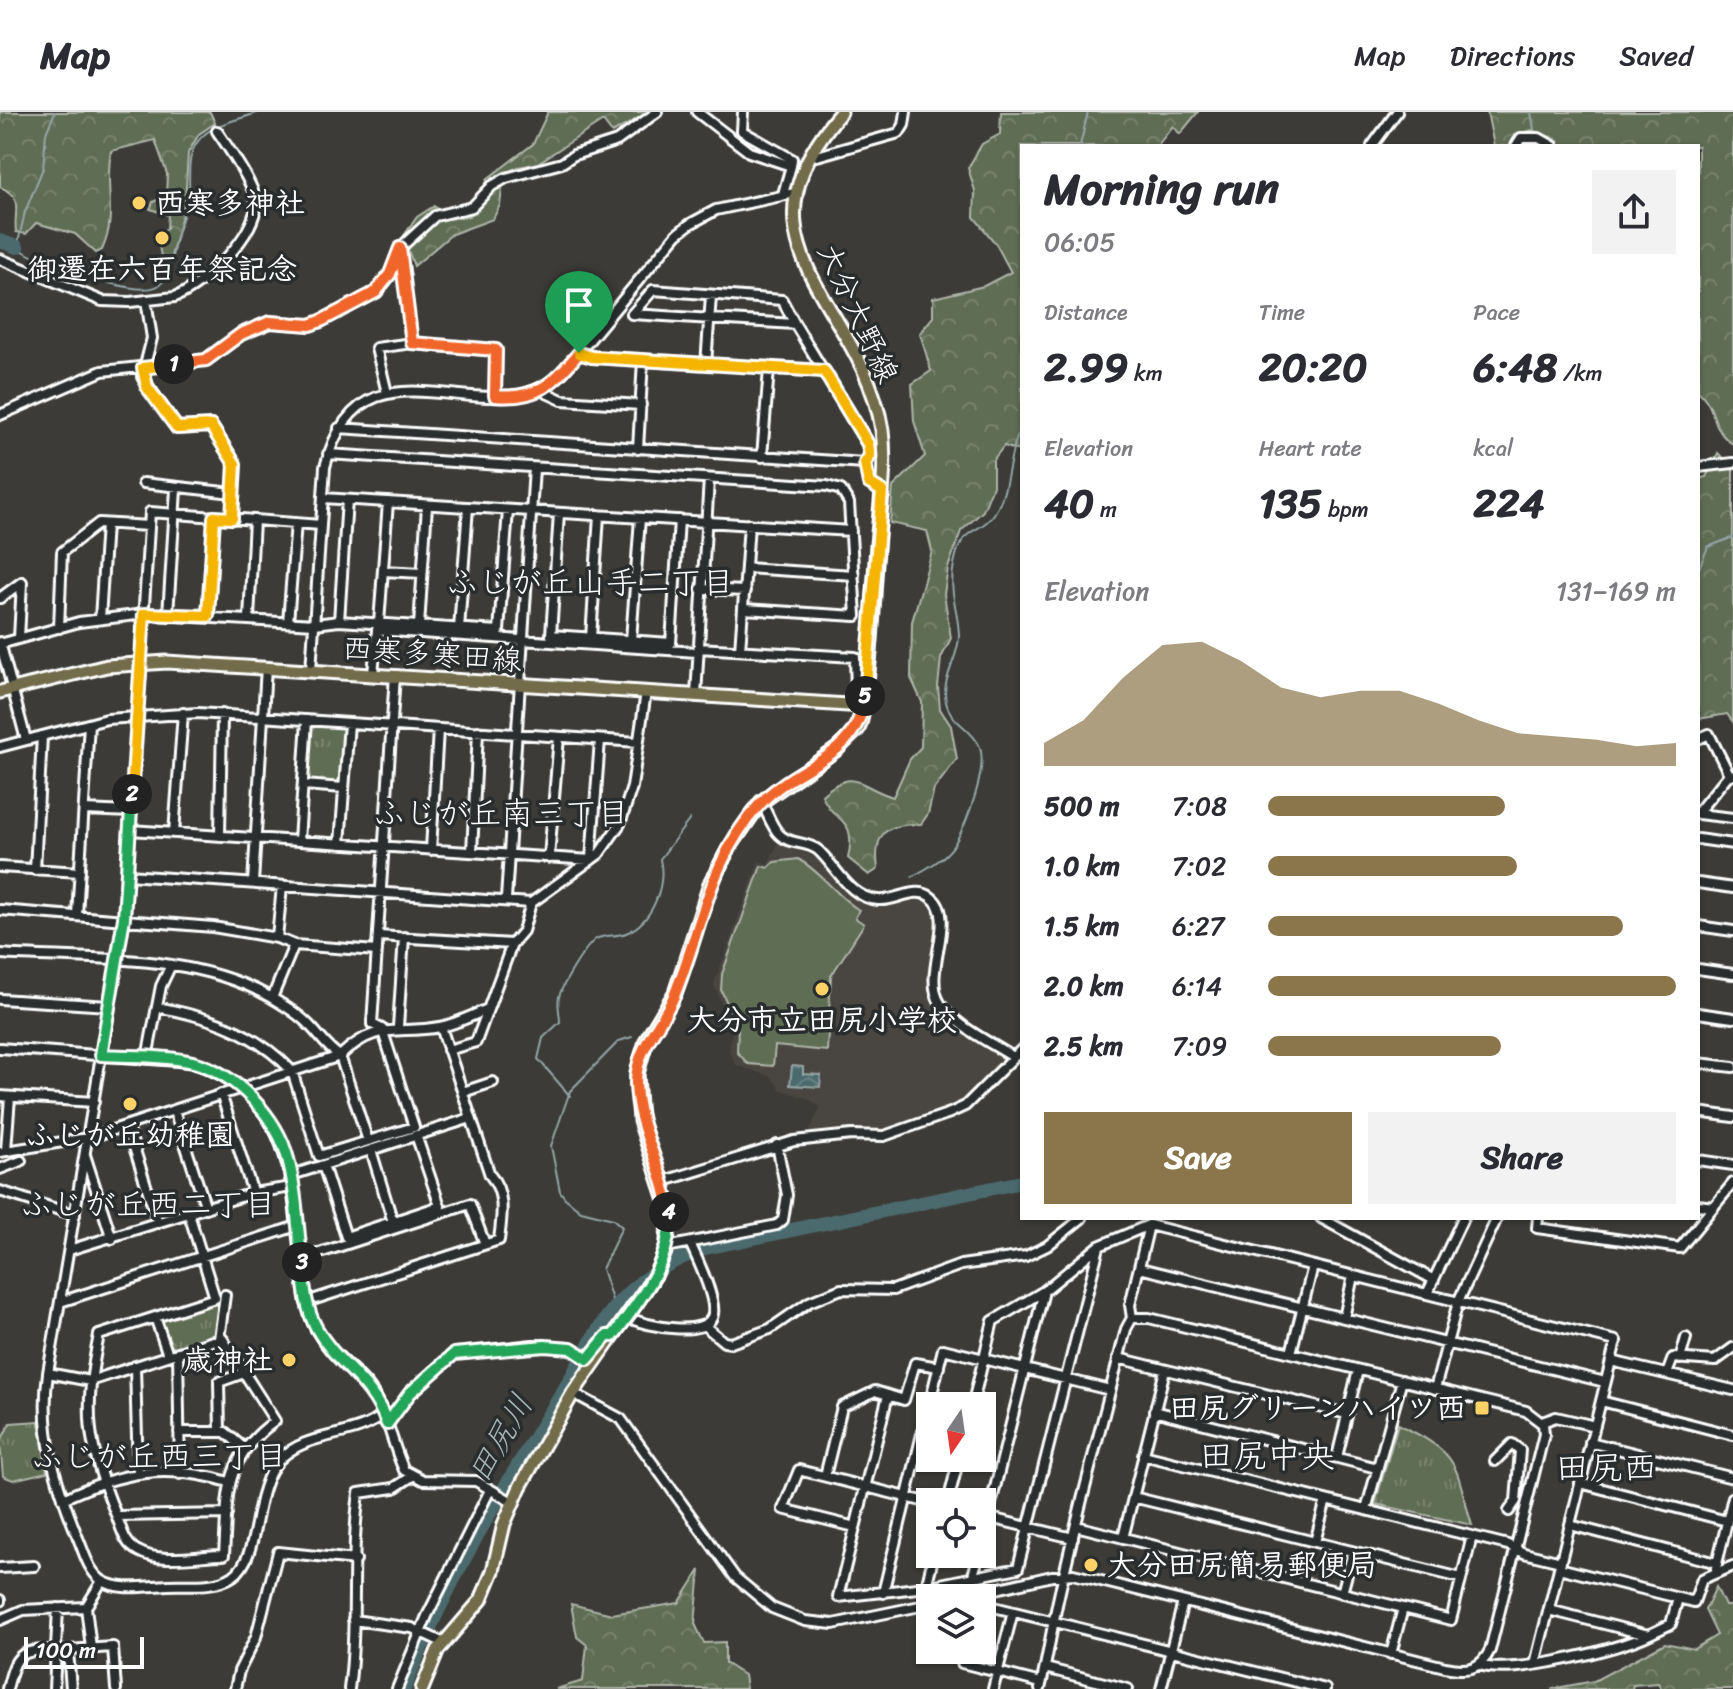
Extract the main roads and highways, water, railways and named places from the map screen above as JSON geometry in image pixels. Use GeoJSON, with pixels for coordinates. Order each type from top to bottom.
{"type":"FeatureCollection","features":[{"type":"Feature","properties":{"kind":"main road","name":"大分大野線"},"geometry":{"type":"LineString","coordinates":[[422,1689],[439,1640],[481,1600],[508,1500],[573,1393],[656,1274],[665,1253],[670,1224],[661,1182],[638,1114],[639,1058],[675,993],[717,870],[761,802],[858,729],[864,706],[884,449],[875,403],[857,358],[804,264],[789,194],[811,152],[841,112]]}},
{"type":"Feature","properties":{"kind":"main road","name":"西寒多寒田線"},"geometry":{"type":"LineString","coordinates":[[6,691],[69,673],[141,662],[266,667],[864,706]]}},
{"type":"Feature","properties":{"kind":"water"},"geometry":{"type":"Polygon","coordinates":[[[792,1066],[803,1067],[803,1074],[821,1075],[820,1087],[790,1085],[792,1066]]]}},
{"type":"Feature","properties":{"kind":"waterway"},"geometry":{"type":"LineString","coordinates":[[55,112],[46,133],[43,168],[25,212],[17,247],[39,260],[75,274],[146,289],[155,287],[167,275],[187,203],[190,159],[195,146],[211,130],[259,112]]}},
{"type":"Feature","properties":{"kind":"waterway"},"geometry":{"type":"LineString","coordinates":[[1080,144],[1088,112]]}},
{"type":"Feature","properties":{"kind":"waterway"},"geometry":{"type":"LineString","coordinates":[[1531,112],[1535,135]]}},
{"type":"Feature","properties":{"kind":"waterway"},"geometry":{"type":"LineString","coordinates":[[0,241],[17,247]]}},
{"type":"Feature","properties":{"kind":"waterway"},"geometry":{"type":"LineString","coordinates":[[912,877],[951,848],[965,822],[979,780],[979,745],[952,715],[946,702],[946,685],[959,637],[952,574],[957,551],[966,536],[988,521],[999,504],[1020,432]]}},
{"type":"Feature","properties":{"kind":"waterway"},"geometry":{"type":"LineString","coordinates":[[1700,565],[1708,547],[1733,537]]}},
{"type":"Feature","properties":{"kind":"waterway"},"geometry":{"type":"LineString","coordinates":[[570,1096],[538,1059],[543,1038],[560,1022],[558,1003],[561,991],[596,939],[626,933],[644,920],[659,891],[660,859],[690,819]]}},
{"type":"Feature","properties":{"kind":"waterway"},"geometry":{"type":"LineString","coordinates":[[615,1309],[602,1269],[622,1227],[613,1219],[581,1211],[565,1198],[560,1191],[551,1146],[570,1091],[619,1041],[632,1037]]}},
{"type":"Feature","properties":{"kind":"waterway","name":"田尻川"},"geometry":{"type":"LineString","coordinates":[[404,1689],[437,1613],[496,1502],[596,1333],[613,1309],[641,1282],[661,1268],[705,1248],[1020,1182]]}},
{"type":"Feature","properties":{"kind":"place","name":"西寒多神社"},"geometry":{"type":"Point","coordinates":[139,203]}},
{"type":"Feature","properties":{"kind":"place","name":"御遷在六百年祭記念"},"geometry":{"type":"Point","coordinates":[162,238]}},
{"type":"Feature","properties":{"kind":"place","name":"大分市立田尻小学校"},"geometry":{"type":"Point","coordinates":[822,989]}},
{"type":"Feature","properties":{"kind":"place","name":"ふじが丘幼稚園"},"geometry":{"type":"Point","coordinates":[130,1104]}},
{"type":"Feature","properties":{"kind":"place","name":"歳神社"},"geometry":{"type":"Point","coordinates":[289,1360]}},
{"type":"Feature","properties":{"kind":"place","name":"田尻グリーンハイツ西"},"geometry":{"type":"Point","coordinates":[1482,1408]}},
{"type":"Feature","properties":{"kind":"place","name":"大分田尻簡易郵便局"},"geometry":{"type":"Point","coordinates":[1091,1565]}},
{"type":"Feature","properties":{"kind":"district","name":"ふじが丘山手二丁目"},"geometry":{"type":"Point","coordinates":[590,582]}},
{"type":"Feature","properties":{"kind":"district","name":"ふじが丘南三丁目"},"geometry":{"type":"Point","coordinates":[501,813]}},
{"type":"Feature","properties":{"kind":"district","name":"ふじが丘西二丁目"},"geometry":{"type":"Point","coordinates":[148,1204]}},
{"type":"Feature","properties":{"kind":"district","name":"田尻中央"},"geometry":{"type":"Point","coordinates":[1267,1455]}},
{"type":"Feature","properties":{"kind":"district","name":"ふじが丘西三丁目"},"geometry":{"type":"Point","coordinates":[159,1456]}},
{"type":"Feature","properties":{"kind":"district","name":"田尻西"},"geometry":{"type":"Point","coordinates":[1606,1467]}}]}
